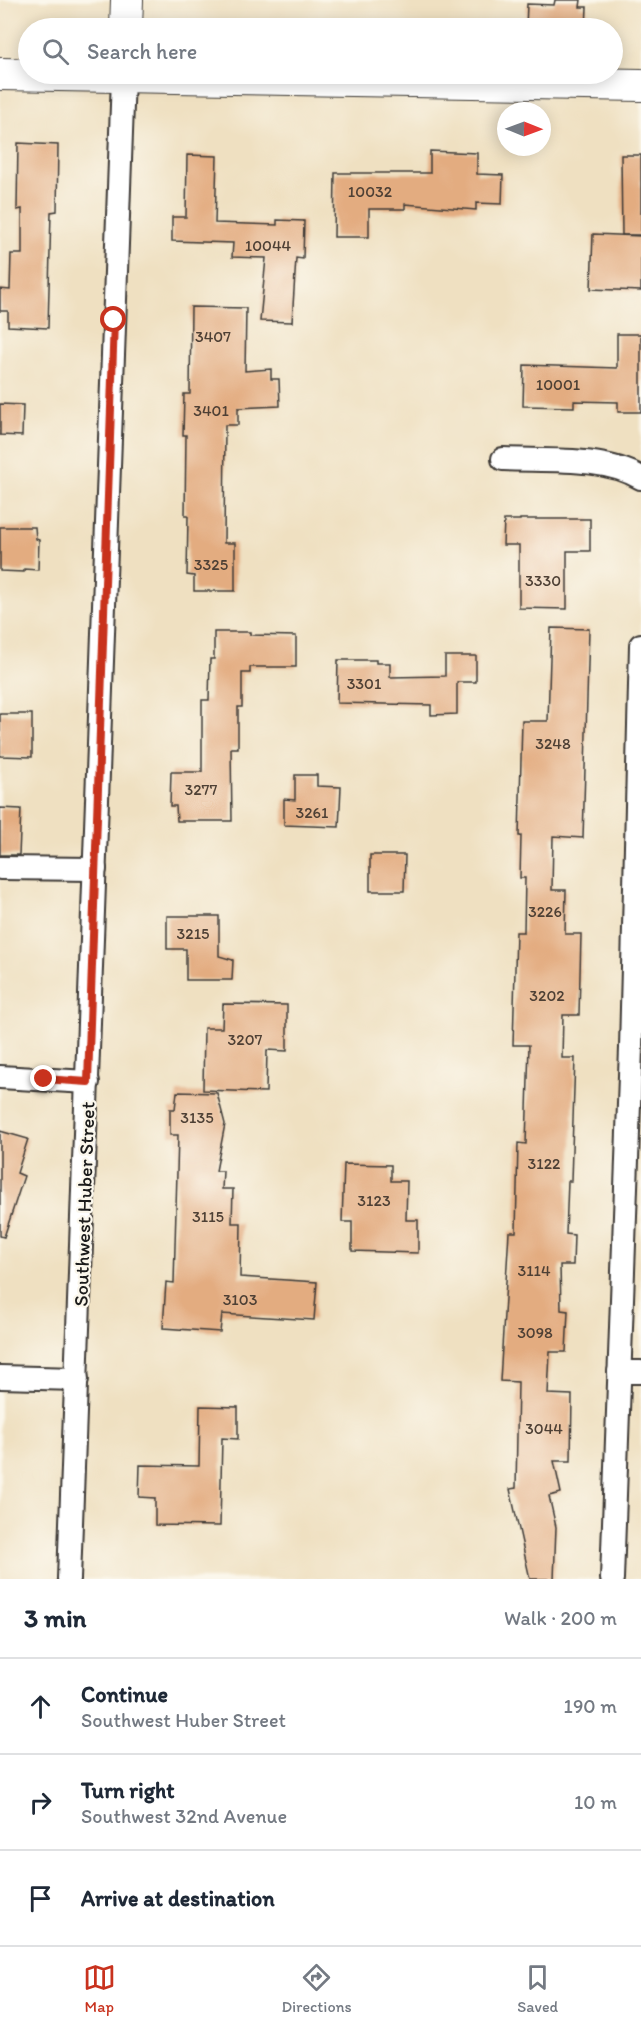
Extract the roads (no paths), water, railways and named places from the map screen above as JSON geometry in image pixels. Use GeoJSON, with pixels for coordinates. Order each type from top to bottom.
{"type":"FeatureCollection","features":[{"type":"Feature","properties":{"kind":"street"},"geometry":{"type":"LineString","coordinates":[[126,18],[127,0]]}},
{"type":"Feature","properties":{"kind":"street"},"geometry":{"type":"LineString","coordinates":[[0,74],[18,74]]}},
{"type":"Feature","properties":{"kind":"street","name":"Southwest Huber Street"},"geometry":{"type":"LineString","coordinates":[[69,1579],[123,84]]}},
{"type":"Feature","properties":{"kind":"street"},"geometry":{"type":"LineString","coordinates":[[589,84],[641,85]]}},
{"type":"Feature","properties":{"kind":"street"},"geometry":{"type":"LineString","coordinates":[[503,459],[592,463],[628,471],[641,478]]}},
{"type":"Feature","properties":{"kind":"street"},"geometry":{"type":"LineString","coordinates":[[612,1579],[630,1372],[641,645]]}},
{"type":"Feature","properties":{"kind":"street"},"geometry":{"type":"LineString","coordinates":[[0,868],[95,869]]}},
{"type":"Feature","properties":{"kind":"street"},"geometry":{"type":"LineString","coordinates":[[0,1077],[88,1082]]}},
{"type":"Feature","properties":{"kind":"street"},"geometry":{"type":"LineString","coordinates":[[0,1377],[77,1379]]}}]}
